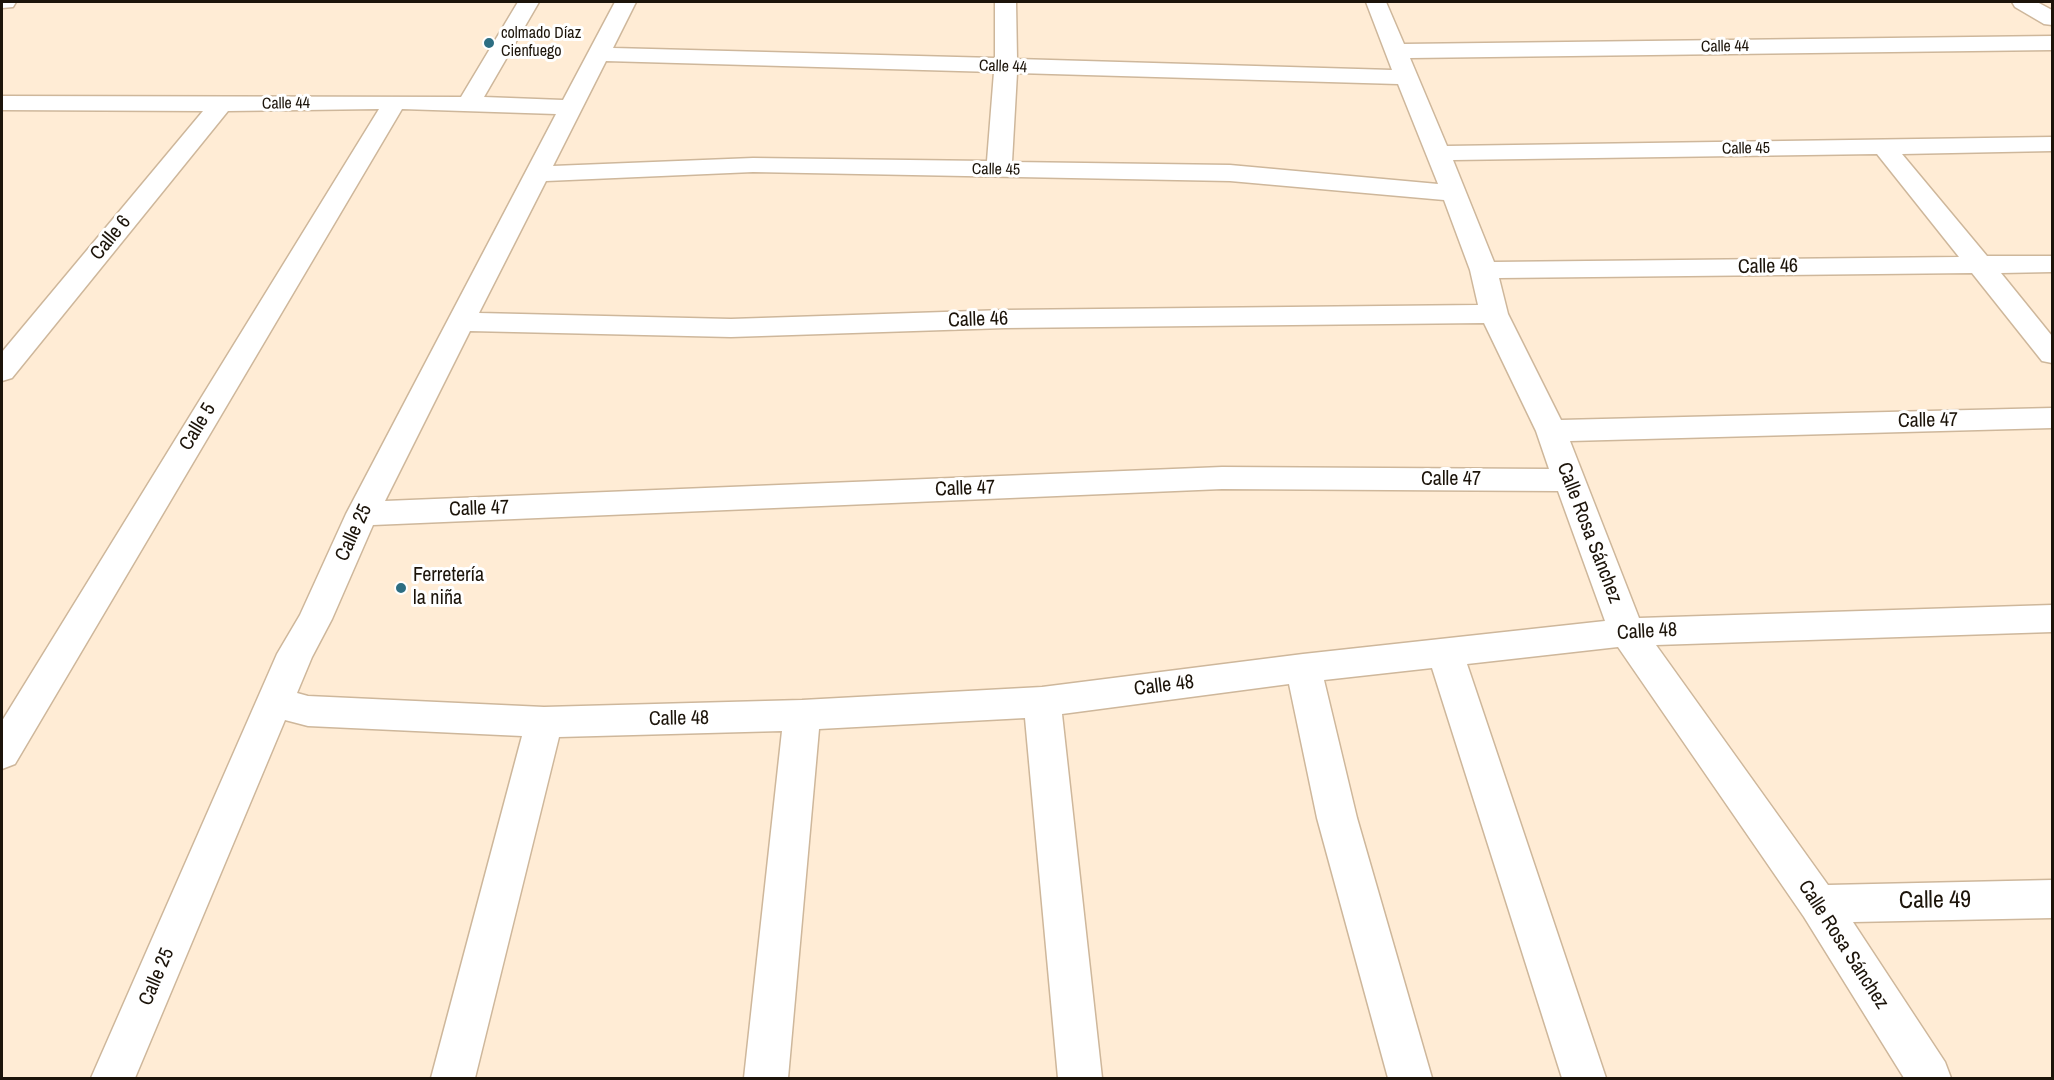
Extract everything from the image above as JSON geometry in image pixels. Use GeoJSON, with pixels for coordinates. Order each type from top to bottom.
{"type":"FeatureCollection","features":[{"type":"Feature","properties":{"kind":"street"},"geometry":{"type":"LineString","coordinates":[[468,104],[528,2]]}},
{"type":"Feature","properties":{"kind":"street","name":"Calle 25"},"geometry":{"type":"LineString","coordinates":[[114,1078],[295,654],[315,619],[362,514],[625,2]]}},
{"type":"Feature","properties":{"kind":"street"},"geometry":{"type":"LineString","coordinates":[[999,170],[1006,67],[1006,2]]}},
{"type":"Feature","properties":{"kind":"street","name":"Calle Rosa Sánchez"},"geometry":{"type":"LineString","coordinates":[[1376,2],[1484,270],[1494,314],[1551,431],[1627,632],[1818,904],[1929,1078]]}},
{"type":"Feature","properties":{"kind":"street"},"geometry":{"type":"LineString","coordinates":[[2023,2],[2052,19]]}},
{"type":"Feature","properties":{"kind":"street","name":"Calle 44"},"geometry":{"type":"LineString","coordinates":[[599,54],[1006,67],[1402,64],[2052,43]]}},
{"type":"Feature","properties":{"kind":"street","name":"Calle 44"},"geometry":{"type":"LineString","coordinates":[[4,105],[394,102],[571,107]]}},
{"type":"Feature","properties":{"kind":"street","name":"Calle 5"},"geometry":{"type":"LineString","coordinates":[[2,753],[394,102]]}},
{"type":"Feature","properties":{"kind":"street","name":"Calle 6"},"geometry":{"type":"LineString","coordinates":[[2,371],[221,104]]}},
{"type":"Feature","properties":{"kind":"street","name":"Calle 45"},"geometry":{"type":"LineString","coordinates":[[1438,153],[2052,144]]}},
{"type":"Feature","properties":{"kind":"street"},"geometry":{"type":"LineString","coordinates":[[1885,148],[2052,354]]}},
{"type":"Feature","properties":{"kind":"street","name":"Calle 45"},"geometry":{"type":"LineString","coordinates":[[538,174],[753,165],[1230,173],[1454,193]]}},
{"type":"Feature","properties":{"kind":"street","name":"Calle 46"},"geometry":{"type":"LineString","coordinates":[[1484,270],[2052,264]]}},
{"type":"Feature","properties":{"kind":"street","name":"Calle 46"},"geometry":{"type":"LineString","coordinates":[[462,322],[731,328],[1005,319],[1494,314]]}},
{"type":"Feature","properties":{"kind":"street","name":"Calle 47"},"geometry":{"type":"LineString","coordinates":[[1551,431],[2052,418]]}},
{"type":"Feature","properties":{"kind":"street","name":"Calle 47"},"geometry":{"type":"LineString","coordinates":[[362,514],[1222,478],[1568,480]]}},
{"type":"Feature","properties":{"kind":"street","name":"Calle 48"},"geometry":{"type":"LineString","coordinates":[[274,702],[308,711],[544,722],[802,716],[1042,702],[1303,668],[1627,632],[2052,618]]}},
{"type":"Feature","properties":{"kind":"street"},"geometry":{"type":"LineString","coordinates":[[1445,652],[1584,1078]]}},
{"type":"Feature","properties":{"kind":"street"},"geometry":{"type":"LineString","coordinates":[[1303,668],[1337,818],[1410,1078]]}},
{"type":"Feature","properties":{"kind":"street"},"geometry":{"type":"LineString","coordinates":[[1042,702],[1080,1078]]}},
{"type":"Feature","properties":{"kind":"street"},"geometry":{"type":"LineString","coordinates":[[766,1078],[802,716]]}},
{"type":"Feature","properties":{"kind":"street"},"geometry":{"type":"LineString","coordinates":[[453,1078],[544,722]]}},
{"type":"Feature","properties":{"kind":"street","name":"Calle 49"},"geometry":{"type":"LineString","coordinates":[[1818,904],[2052,899]]}},
{"type":"Feature","properties":{"kind":"place","name":"colmado Díaz Cienfuego"},"geometry":{"type":"Point","coordinates":[489,43]}},
{"type":"Feature","properties":{"kind":"place","name":"Ferretería la niña"},"geometry":{"type":"Point","coordinates":[401,588]}}]}
